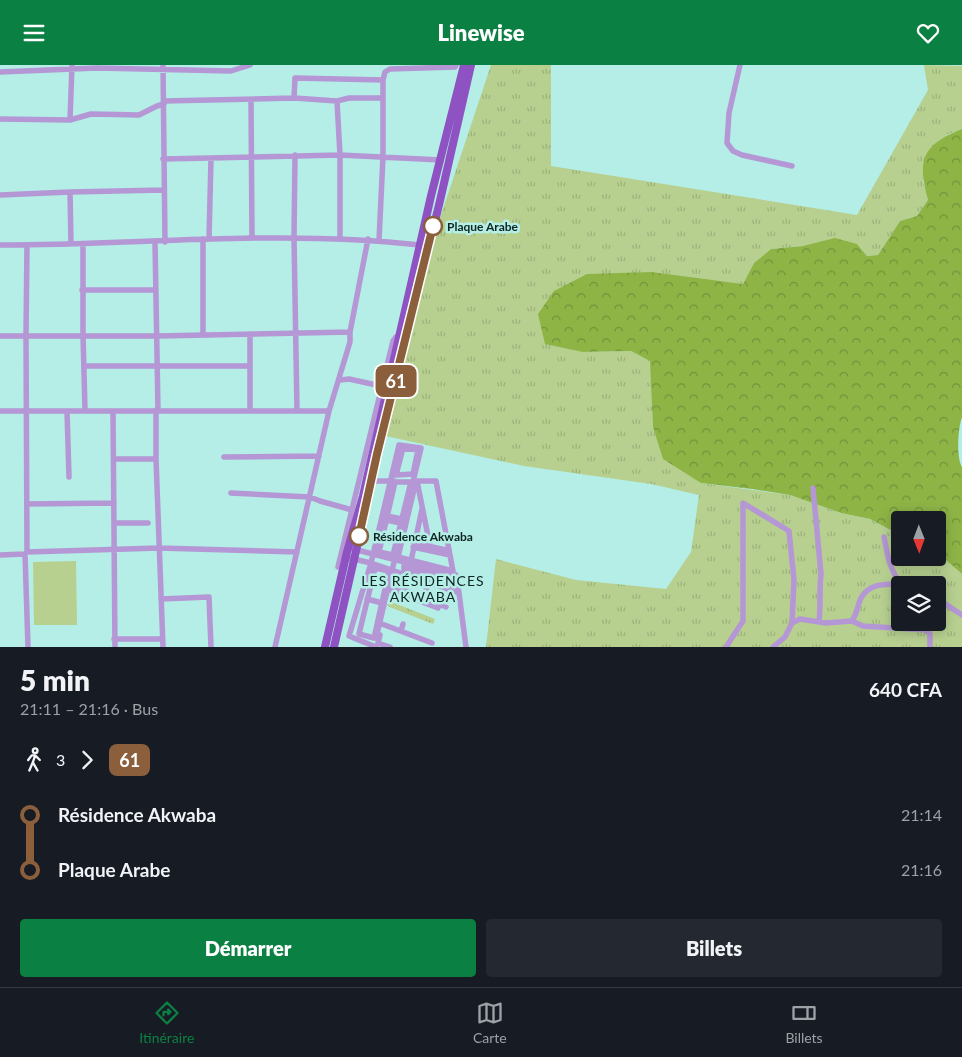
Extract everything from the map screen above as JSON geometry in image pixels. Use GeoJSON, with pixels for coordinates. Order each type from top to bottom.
{"type":"FeatureCollection","features":[{"type":"Feature","properties":{"kind":"main road"},"geometry":{"type":"LineString","coordinates":[[325,647],[348,548],[363,496],[420,245],[464,65]]}},
{"type":"Feature","properties":{"kind":"main road"},"geometry":{"type":"LineString","coordinates":[[334,647],[377,454],[439,205],[471,65]]}},
{"type":"Feature","properties":{"kind":"street"},"geometry":{"type":"LineString","coordinates":[[0,72],[72,67],[163,67],[231,71],[250,65]]}},
{"type":"Feature","properties":{"kind":"street"},"geometry":{"type":"LineString","coordinates":[[379,241],[382,98],[385,72],[390,69],[454,67],[456,65]]}},
{"type":"Feature","properties":{"kind":"street"},"geometry":{"type":"LineString","coordinates":[[740,65],[729,113],[727,143],[733,151],[742,155],[792,166]]}},
{"type":"Feature","properties":{"kind":"street"},"geometry":{"type":"LineString","coordinates":[[70,120],[72,67]]}},
{"type":"Feature","properties":{"kind":"street"},"geometry":{"type":"LineString","coordinates":[[163,67],[165,241]]}},
{"type":"Feature","properties":{"kind":"street"},"geometry":{"type":"LineString","coordinates":[[294,98],[295,78],[383,80]]}},
{"type":"Feature","properties":{"kind":"street"},"geometry":{"type":"LineString","coordinates":[[0,119],[70,120],[91,114],[140,115],[164,102],[294,98],[336,101],[349,97],[382,98]]}},
{"type":"Feature","properties":{"kind":"street"},"geometry":{"type":"LineString","coordinates":[[251,100],[252,237]]}},
{"type":"Feature","properties":{"kind":"street"},"geometry":{"type":"LineString","coordinates":[[336,101],[340,155],[340,238]]}},
{"type":"Feature","properties":{"kind":"street"},"geometry":{"type":"LineString","coordinates":[[295,155],[294,238],[298,411]]}},
{"type":"Feature","properties":{"kind":"street"},"geometry":{"type":"LineString","coordinates":[[163,159],[340,155],[441,161]]}},
{"type":"Feature","properties":{"kind":"street"},"geometry":{"type":"LineString","coordinates":[[203,334],[211,158]]}},
{"type":"Feature","properties":{"kind":"street"},"geometry":{"type":"LineString","coordinates":[[0,195],[70,191],[164,190]]}},
{"type":"Feature","properties":{"kind":"street"},"geometry":{"type":"LineString","coordinates":[[70,191],[71,244]]}},
{"type":"Feature","properties":{"kind":"street"},"geometry":{"type":"LineString","coordinates":[[0,245],[155,242],[252,237],[368,239],[420,245]]}},
{"type":"Feature","properties":{"kind":"street"},"geometry":{"type":"LineString","coordinates":[[275,647],[329,411],[350,342],[350,331],[368,239]]}},
{"type":"Feature","properties":{"kind":"street"},"geometry":{"type":"LineString","coordinates":[[155,242],[157,336],[156,459],[162,647]]}},
{"type":"Feature","properties":{"kind":"street"},"geometry":{"type":"LineString","coordinates":[[83,244],[82,335],[86,410]]}},
{"type":"Feature","properties":{"kind":"street"},"geometry":{"type":"LineString","coordinates":[[27,245],[26,553],[28,647]]}},
{"type":"Feature","properties":{"kind":"street"},"geometry":{"type":"LineString","coordinates":[[82,290],[156,290]]}},
{"type":"Feature","properties":{"kind":"street"},"geometry":{"type":"LineString","coordinates":[[0,336],[157,336],[350,331]]}},
{"type":"Feature","properties":{"kind":"street"},"geometry":{"type":"LineString","coordinates":[[250,334],[250,411]]}},
{"type":"Feature","properties":{"kind":"street"},"geometry":{"type":"LineString","coordinates":[[338,567],[392,341],[400,336]]}},
{"type":"Feature","properties":{"kind":"street"},"geometry":{"type":"LineString","coordinates":[[84,366],[250,366]]}},
{"type":"Feature","properties":{"kind":"street"},"geometry":{"type":"LineString","coordinates":[[340,380],[349,379],[381,386]]}},
{"type":"Feature","properties":{"kind":"street"},"geometry":{"type":"LineString","coordinates":[[0,411],[329,411]]}},
{"type":"Feature","properties":{"kind":"street"},"geometry":{"type":"LineString","coordinates":[[67,411],[69,477]]}},
{"type":"Feature","properties":{"kind":"street"},"geometry":{"type":"LineString","coordinates":[[113,412],[114,647]]}},
{"type":"Feature","properties":{"kind":"street"},"geometry":{"type":"LineString","coordinates":[[372,481],[393,483],[409,488],[392,555],[379,552],[387,518],[393,483],[399,445],[421,448],[376,638]]}},
{"type":"Feature","properties":{"kind":"street"},"geometry":{"type":"LineString","coordinates":[[415,478],[396,475],[403,447],[418,450],[415,478],[416,481],[398,557],[453,571],[448,555],[436,481],[415,478]]}},
{"type":"Feature","properties":{"kind":"street"},"geometry":{"type":"LineString","coordinates":[[224,457],[319,456]]}},
{"type":"Feature","properties":{"kind":"street"},"geometry":{"type":"LineString","coordinates":[[114,459],[156,459]]}},
{"type":"Feature","properties":{"kind":"street"},"geometry":{"type":"LineString","coordinates":[[393,483],[415,478],[438,479],[456,575],[466,647]]}},
{"type":"Feature","properties":{"kind":"street"},"geometry":{"type":"LineString","coordinates":[[415,478],[430,546]]}},
{"type":"Feature","properties":{"kind":"street"},"geometry":{"type":"LineString","coordinates":[[376,647],[349,636],[393,483]]}},
{"type":"Feature","properties":{"kind":"street"},"geometry":{"type":"LineString","coordinates":[[813,488],[821,574],[819,622]]}},
{"type":"Feature","properties":{"kind":"street"},"geometry":{"type":"LineString","coordinates":[[232,493],[310,497],[352,510]]}},
{"type":"Feature","properties":{"kind":"street"},"geometry":{"type":"LineString","coordinates":[[27,505],[114,503]]}},
{"type":"Feature","properties":{"kind":"street"},"geometry":{"type":"LineString","coordinates":[[726,647],[743,621],[743,503],[789,531],[794,580],[792,623],[785,637],[773,647]]}},
{"type":"Feature","properties":{"kind":"street"},"geometry":{"type":"LineString","coordinates":[[411,561],[422,506]]}},
{"type":"Feature","properties":{"kind":"street"},"geometry":{"type":"LineString","coordinates":[[408,516],[420,519]]}},
{"type":"Feature","properties":{"kind":"street"},"geometry":{"type":"LineString","coordinates":[[387,518],[401,521]]}},
{"type":"Feature","properties":{"kind":"street"},"geometry":{"type":"LineString","coordinates":[[114,523],[148,523]]}},
{"type":"Feature","properties":{"kind":"street"},"geometry":{"type":"LineString","coordinates":[[884,537],[889,561],[897,576]]}},
{"type":"Feature","properties":{"kind":"street"},"geometry":{"type":"LineString","coordinates":[[414,545],[448,555]]}},
{"type":"Feature","properties":{"kind":"street"},"geometry":{"type":"LineString","coordinates":[[414,545],[446,550],[448,555]]}},
{"type":"Feature","properties":{"kind":"street"},"geometry":{"type":"LineString","coordinates":[[0,555],[159,548],[297,552]]}},
{"type":"Feature","properties":{"kind":"street"},"geometry":{"type":"LineString","coordinates":[[348,548],[456,575]]}},
{"type":"Feature","properties":{"kind":"street"},"geometry":{"type":"LineString","coordinates":[[346,557],[371,563],[457,593]]}},
{"type":"Feature","properties":{"kind":"street"},"geometry":{"type":"LineString","coordinates":[[404,566],[451,577],[457,593],[404,569],[403,568],[404,566]]}},
{"type":"Feature","properties":{"kind":"street"},"geometry":{"type":"LineString","coordinates":[[375,567],[389,571],[381,604],[374,638],[359,634],[375,567]]}},
{"type":"Feature","properties":{"kind":"street"},"geometry":{"type":"LineString","coordinates":[[390,647],[378,643],[395,573],[457,593]]}},
{"type":"Feature","properties":{"kind":"street"},"geometry":{"type":"LineString","coordinates":[[852,621],[857,614],[861,598],[868,590],[880,584],[891,584]]}},
{"type":"Feature","properties":{"kind":"street"},"geometry":{"type":"LineString","coordinates":[[423,598],[428,585]]}},
{"type":"Feature","properties":{"kind":"street"},"geometry":{"type":"LineString","coordinates":[[391,587],[446,607]]}},
{"type":"Feature","properties":{"kind":"street"},"geometry":{"type":"LineString","coordinates":[[391,587],[438,608]]}},
{"type":"Feature","properties":{"kind":"street"},"geometry":{"type":"LineString","coordinates":[[161,599],[209,597],[211,647]]}},
{"type":"Feature","properties":{"kind":"street"},"geometry":{"type":"LineString","coordinates":[[367,601],[381,604]]}},
{"type":"Feature","properties":{"kind":"street"},"geometry":{"type":"LineString","coordinates":[[946,604],[962,615]]}},
{"type":"Feature","properties":{"kind":"street"},"geometry":{"type":"LineString","coordinates":[[792,623],[800,619],[826,623],[852,621],[863,626],[926,630],[930,634],[930,647]]}},
{"type":"Feature","properties":{"kind":"street"},"geometry":{"type":"LineString","coordinates":[[382,624],[432,643]]}},
{"type":"Feature","properties":{"kind":"street"},"geometry":{"type":"LineString","coordinates":[[404,624],[405,633]]}},
{"type":"Feature","properties":{"kind":"street"},"geometry":{"type":"LineString","coordinates":[[114,639],[162,639]]}},
{"type":"Feature","properties":{"kind":"green space"},"geometry":{"type":"Polygon","coordinates":[[[491,65],[551,65],[551,166],[857,215],[928,90],[924,65],[962,66],[962,129],[947,135],[923,181],[928,200],[917,216],[900,221],[878,255],[867,256],[857,244],[771,249],[754,263],[743,284],[709,280],[583,352],[631,351],[651,361],[653,427],[701,483],[790,495],[841,513],[870,519],[891,530],[891,566],[946,566],[946,560],[962,574],[962,647],[486,647],[496,559],[576,580],[666,589],[691,552],[699,495],[651,484],[524,466],[381,435],[424,266],[491,65]]]}},
{"type":"Feature","properties":{"kind":"green space"},"geometry":{"type":"Polygon","coordinates":[[[962,129],[962,417],[958,442],[962,467],[962,574],[946,560],[946,511],[891,511],[891,530],[870,519],[841,513],[790,495],[701,483],[663,459],[653,427],[650,361],[631,351],[583,352],[545,344],[538,314],[554,291],[587,274],[651,272],[743,284],[754,263],[771,249],[803,246],[835,238],[857,244],[867,256],[878,255],[900,221],[917,216],[928,200],[923,164],[931,148],[938,141],[962,129]]]}},
{"type":"Feature","properties":{"kind":"green space"},"geometry":{"type":"Polygon","coordinates":[[[76,561],[77,625],[34,625],[33,562],[76,561]]]}},
{"type":"Feature","properties":{"kind":"green space"},"geometry":{"type":"Polygon","coordinates":[[[389,601],[435,619],[433,624],[387,606],[389,601]]]}},
{"type":"Feature","properties":{"kind":"bus line","name":"61"},"geometry":{"type":"LineString","coordinates":[[359,536],[377,454],[433,226]]}},
{"type":"Feature","properties":{"kind":"place","name":"Plaque Arabe"},"geometry":{"type":"Point","coordinates":[433,226]}},
{"type":"Feature","properties":{"kind":"place","name":"Résidence Akwaba"},"geometry":{"type":"Point","coordinates":[359,536]}},
{"type":"Feature","properties":{"kind":"district","name":"LES RÉSIDENCES AKWABA"},"geometry":{"type":"Point","coordinates":[423,588]}}]}
